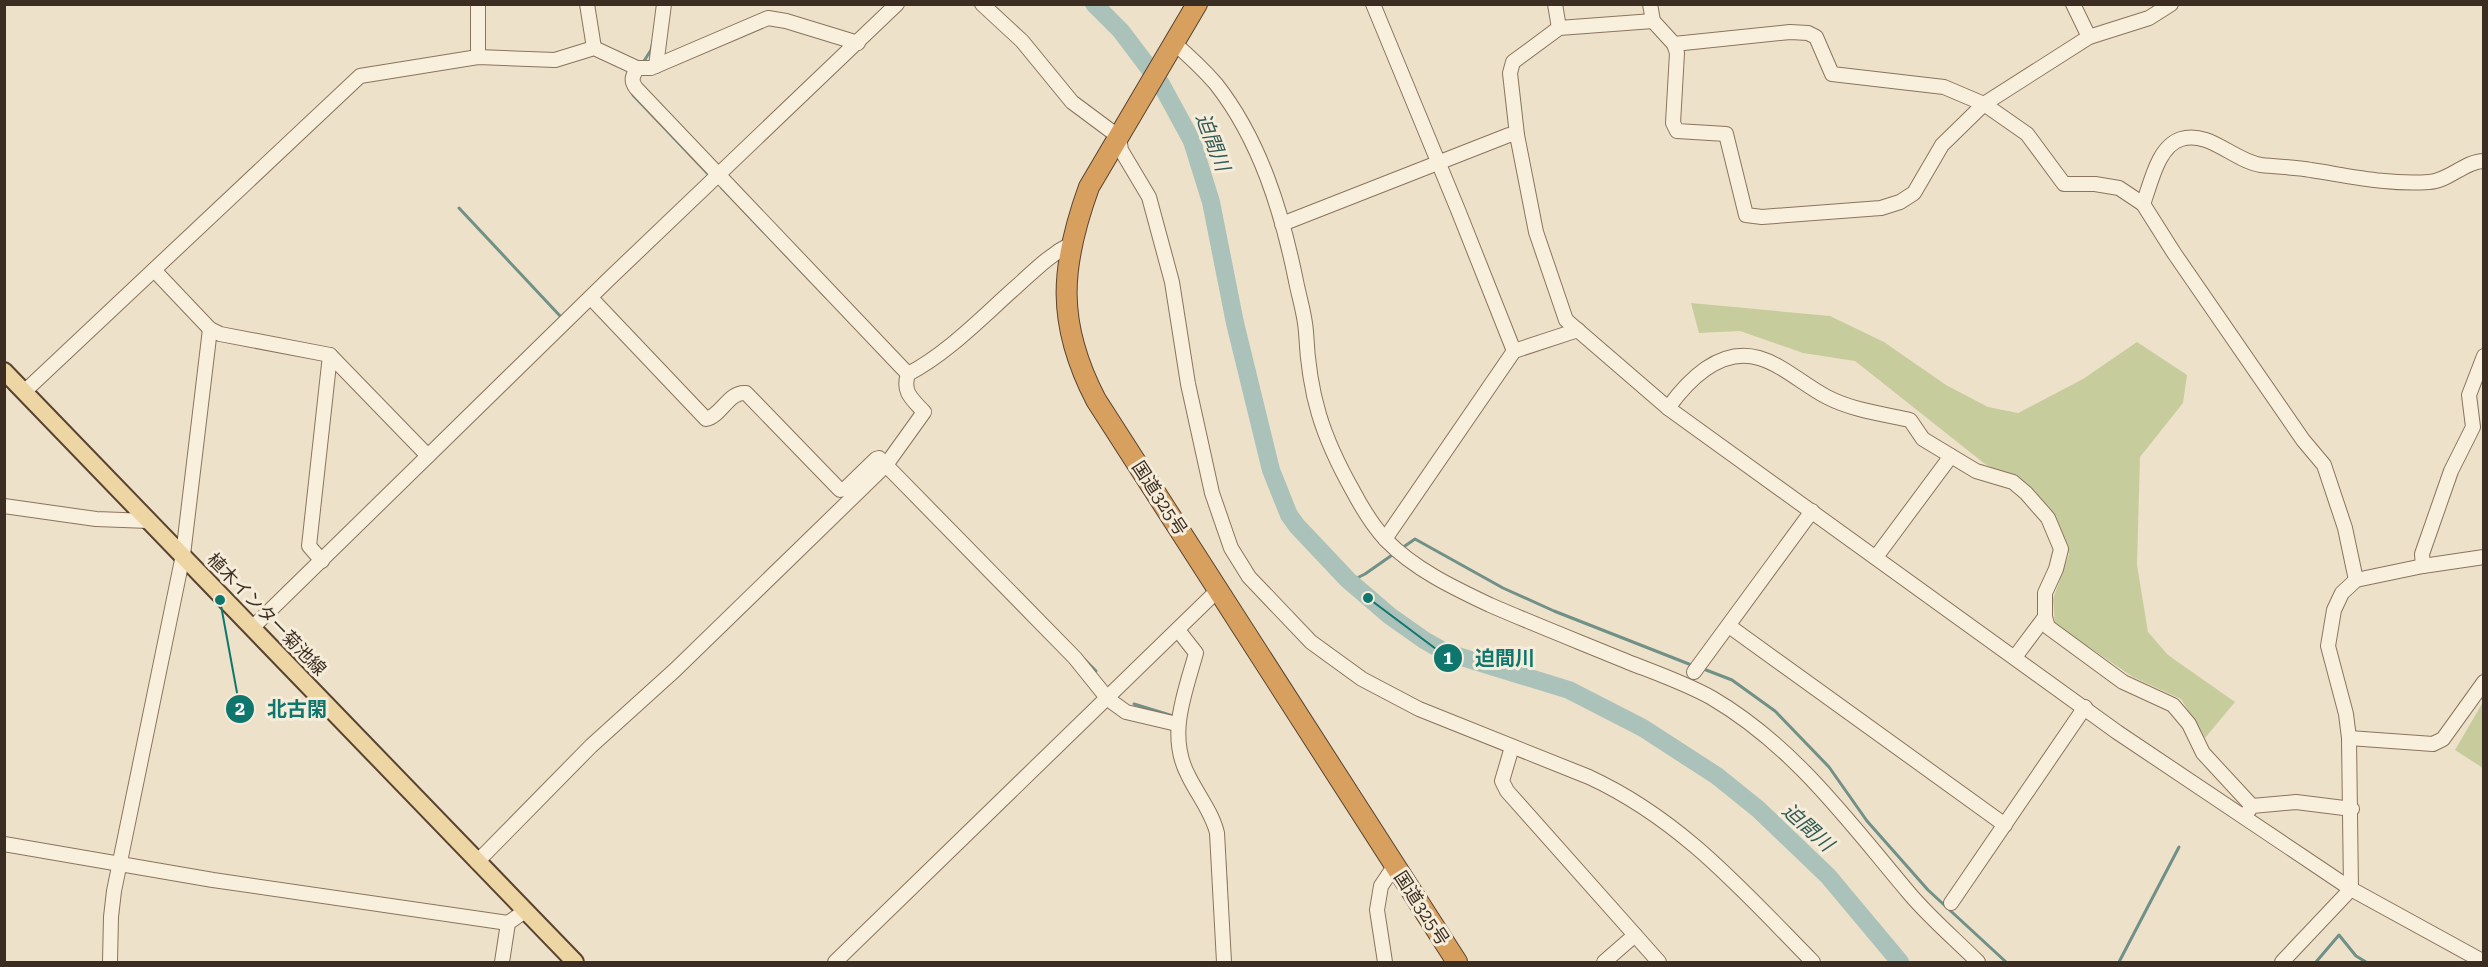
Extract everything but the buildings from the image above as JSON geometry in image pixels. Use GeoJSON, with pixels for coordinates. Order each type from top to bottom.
{"type":"FeatureCollection","features":[{"type":"Feature","properties":{"kind":"highway","name":"国道325号"},"geometry":{"type":"LineString","coordinates":[[1191,7],[1172,46],[1089,187],[1071,244],[1067,268],[1067,310],[1074,348],[1088,384],[1457,963]]}},
{"type":"Feature","properties":{"kind":"main road","name":"植木インター菊池線"},"geometry":{"type":"LineString","coordinates":[[4,371],[575,963]]}},
{"type":"Feature","properties":{"kind":"street"},"geometry":{"type":"LineString","coordinates":[[478,4],[478,57]]}},
{"type":"Feature","properties":{"kind":"street"},"geometry":{"type":"LineString","coordinates":[[587,4],[594,48]]}},
{"type":"Feature","properties":{"kind":"street"},"geometry":{"type":"LineString","coordinates":[[656,66],[664,4]]}},
{"type":"Feature","properties":{"kind":"street"},"geometry":{"type":"LineString","coordinates":[[253,627],[897,4]]}},
{"type":"Feature","properties":{"kind":"street"},"geometry":{"type":"LineString","coordinates":[[982,4],[1022,41],[1072,102],[1119,137],[1121,150],[1149,197],[1164,244],[1174,290],[1188,384],[1212,492],[1226,535],[1249,577],[1311,642],[1362,679],[1419,709],[1610,786],[1673,826],[1739,885],[1813,963]]}},
{"type":"Feature","properties":{"kind":"street"},"geometry":{"type":"LineString","coordinates":[[1373,4],[1514,351]]}},
{"type":"Feature","properties":{"kind":"street"},"geometry":{"type":"LineString","coordinates":[[1555,4],[1559,28]]}},
{"type":"Feature","properties":{"kind":"street"},"geometry":{"type":"LineString","coordinates":[[1650,4],[1653,21],[1674,44],[1677,53],[1673,123],[1677,131],[1726,134],[1746,215],[1841,212],[1900,202],[1914,193],[1942,146],[1984,105],[2089,37],[2149,18],[2171,4]]}},
{"type":"Feature","properties":{"kind":"street"},"geometry":{"type":"LineString","coordinates":[[2073,4],[2089,37]]}},
{"type":"Feature","properties":{"kind":"street"},"geometry":{"type":"LineString","coordinates":[[24,392],[360,76],[478,57],[555,60],[594,48],[637,68],[656,66],[768,18],[786,21],[858,43]]}},
{"type":"Feature","properties":{"kind":"street"},"geometry":{"type":"LineString","coordinates":[[1653,21],[1559,28],[1513,62],[1510,74],[1517,135],[1536,232],[1566,320],[1668,408],[2117,732],[2248,812],[2351,888],[2484,962]]}},
{"type":"Feature","properties":{"kind":"street"},"geometry":{"type":"LineString","coordinates":[[1674,44],[1790,32],[1808,33],[1815,37],[1832,74],[1944,87],[1984,105],[2027,134],[2064,184],[2095,184],[2119,188],[2144,204],[2174,253],[2296,430],[2324,465],[2345,528],[2356,580]]}},
{"type":"Feature","properties":{"kind":"street"},"geometry":{"type":"LineString","coordinates":[[1172,46],[1199,66],[1217,86],[1248,133],[1262,164],[1282,224],[1306,332],[1308,371],[1320,420],[1332,453],[1363,509],[1385,539],[1409,560],[1458,589],[1531,623],[1683,684],[1710,697],[1752,724],[1806,772],[1913,897],[1978,963]]}},
{"type":"Feature","properties":{"kind":"street"},"geometry":{"type":"LineString","coordinates":[[637,68],[632,77],[632,83],[636,88],[908,374]]}},
{"type":"Feature","properties":{"kind":"street"},"geometry":{"type":"LineString","coordinates":[[1282,224],[1509,135],[1517,135]]}},
{"type":"Feature","properties":{"kind":"street"},"geometry":{"type":"LineString","coordinates":[[2144,204],[2159,162],[2170,145],[2181,139],[2200,138],[2258,164],[2403,183],[2433,182],[2453,175],[2477,161],[2484,161]]}},
{"type":"Feature","properties":{"kind":"street"},"geometry":{"type":"LineString","coordinates":[[477,862],[591,746],[675,670],[886,465],[924,412],[904,384],[908,374],[923,366],[987,314],[1053,253],[1071,244]]}},
{"type":"Feature","properties":{"kind":"street"},"geometry":{"type":"LineString","coordinates":[[154,270],[210,329],[220,334],[330,355],[428,456]]}},
{"type":"Feature","properties":{"kind":"street"},"geometry":{"type":"LineString","coordinates":[[591,298],[706,419],[714,416],[736,394],[746,393],[840,490],[845,489],[879,458],[1075,658],[1108,699],[1126,712],[1178,724]]}},
{"type":"Feature","properties":{"kind":"street"},"geometry":{"type":"LineString","coordinates":[[110,963],[111,917],[183,555],[210,329]]}},
{"type":"Feature","properties":{"kind":"street"},"geometry":{"type":"LineString","coordinates":[[1385,539],[1514,351],[1578,330]]}},
{"type":"Feature","properties":{"kind":"street"},"geometry":{"type":"LineString","coordinates":[[322,561],[309,546],[330,355]]}},
{"type":"Feature","properties":{"kind":"street"},"geometry":{"type":"LineString","coordinates":[[1668,408],[1686,385],[1714,362],[1744,356],[1758,358],[1828,398],[1866,411],[1910,420],[1923,439],[1951,456],[1976,471],[2013,482],[2048,518],[2061,549],[2056,569],[2045,593],[2044,617],[2048,627],[2123,682],[2173,705],[2189,724],[2203,753],[2248,812]]}},
{"type":"Feature","properties":{"kind":"street"},"geometry":{"type":"LineString","coordinates":[[2423,566],[2422,554],[2451,471],[2473,427],[2469,395],[2484,356]]}},
{"type":"Feature","properties":{"kind":"street"},"geometry":{"type":"LineString","coordinates":[[1876,557],[1951,456]]}},
{"type":"Feature","properties":{"kind":"street"},"geometry":{"type":"LineString","coordinates":[[4,506],[96,519],[148,521]]}},
{"type":"Feature","properties":{"kind":"street"},"geometry":{"type":"LineString","coordinates":[[1694,672],[1812,512]]}},
{"type":"Feature","properties":{"kind":"street"},"geometry":{"type":"LineString","coordinates":[[2282,963],[2351,888],[2352,809],[2349,738],[2346,714],[2328,646],[2334,610],[2342,593],[2356,580],[2423,566],[2484,557]]}},
{"type":"Feature","properties":{"kind":"street"},"geometry":{"type":"LineString","coordinates":[[835,963],[1219,589]]}},
{"type":"Feature","properties":{"kind":"street"},"geometry":{"type":"LineString","coordinates":[[2015,657],[2044,617]]}},
{"type":"Feature","properties":{"kind":"street"},"geometry":{"type":"LineString","coordinates":[[1729,626],[2005,825]]}},
{"type":"Feature","properties":{"kind":"street"},"geometry":{"type":"LineString","coordinates":[[1178,630],[1196,653],[1178,724],[1182,761],[1213,820],[1217,833],[1224,963]]}},
{"type":"Feature","properties":{"kind":"street"},"geometry":{"type":"LineString","coordinates":[[2349,738],[2433,744],[2443,739],[2484,682]]}},
{"type":"Feature","properties":{"kind":"street"},"geometry":{"type":"LineString","coordinates":[[1951,903],[2085,707]]}},
{"type":"Feature","properties":{"kind":"street"},"geometry":{"type":"LineString","coordinates":[[1512,747],[1502,781],[1507,791],[1659,963]]}},
{"type":"Feature","properties":{"kind":"street"},"geometry":{"type":"LineString","coordinates":[[2248,812],[2296,802],[2352,809]]}},
{"type":"Feature","properties":{"kind":"street"},"geometry":{"type":"LineString","coordinates":[[4,844],[213,880],[508,923],[525,911]]}},
{"type":"Feature","properties":{"kind":"street"},"geometry":{"type":"LineString","coordinates":[[1385,963],[1377,910],[1381,886],[1395,865]]}},
{"type":"Feature","properties":{"kind":"street"},"geometry":{"type":"LineString","coordinates":[[502,963],[508,923]]}},
{"type":"Feature","properties":{"kind":"street"},"geometry":{"type":"LineString","coordinates":[[1604,963],[1635,935]]}},
{"type":"Feature","properties":{"kind":"green space"},"geometry":{"type":"Polygon","coordinates":[[[1691,303],[1830,316],[1884,342],[1946,385],[1988,407],[2018,413],[2083,379],[2137,342],[2187,375],[2183,403],[2140,457],[2137,565],[2148,632],[2168,655],[2235,702],[2205,738],[2181,699],[2133,677],[2055,624],[2053,599],[2069,554],[2048,506],[2025,485],[1985,464],[1855,361],[1803,353],[1740,331],[1699,333],[1691,303]]]}},
{"type":"Feature","properties":{"kind":"green space"},"geometry":{"type":"Polygon","coordinates":[[[2483,702],[2483,768],[2455,750],[2483,702]]]}},
{"type":"Feature","properties":{"kind":"waterway","name":"迫間川"},"geometry":{"type":"LineString","coordinates":[[1094,4],[1121,31],[1161,84],[1192,141],[1211,202],[1235,323],[1271,470],[1289,515],[1297,526],[1348,580],[1390,616],[1424,640],[1445,652],[1569,690],[1643,728],[1717,776],[1758,809],[1828,876],[1900,962]]}},
{"type":"Feature","properties":{"kind":"waterway"},"geometry":{"type":"LineString","coordinates":[[644,61],[651,50],[653,41]]}},
{"type":"Feature","properties":{"kind":"waterway"},"geometry":{"type":"LineString","coordinates":[[633,95],[709,175]]}},
{"type":"Feature","properties":{"kind":"waterway"},"geometry":{"type":"LineString","coordinates":[[722,188],[826,297]]}},
{"type":"Feature","properties":{"kind":"waterway"},"geometry":{"type":"LineString","coordinates":[[459,208],[562,318]]}},
{"type":"Feature","properties":{"kind":"waterway"},"geometry":{"type":"LineString","coordinates":[[1402,548],[1415,539],[1503,588],[1554,611],[1694,666]]}},
{"type":"Feature","properties":{"kind":"waterway"},"geometry":{"type":"LineString","coordinates":[[1349,582],[1395,553]]}},
{"type":"Feature","properties":{"kind":"waterway"},"geometry":{"type":"LineString","coordinates":[[1082,657],[1096,671]]}},
{"type":"Feature","properties":{"kind":"waterway"},"geometry":{"type":"LineString","coordinates":[[1701,668],[1732,680],[1775,711],[1829,767],[1867,821],[1928,890],[2006,962]]}},
{"type":"Feature","properties":{"kind":"waterway"},"geometry":{"type":"LineString","coordinates":[[1134,704],[1173,716]]}},
{"type":"Feature","properties":{"kind":"waterway"},"geometry":{"type":"LineString","coordinates":[[1223,836],[1226,883]]}},
{"type":"Feature","properties":{"kind":"waterway"},"geometry":{"type":"LineString","coordinates":[[2119,962],[2179,847]]}},
{"type":"Feature","properties":{"kind":"waterway"},"geometry":{"type":"LineString","coordinates":[[2316,962],[2339,935],[2356,956],[2366,962]]}},
{"type":"Feature","properties":{"kind":"place","name":"迫間川"},"geometry":{"type":"Point","coordinates":[1368,598]}},
{"type":"Feature","properties":{"kind":"place","name":"北古閑"},"geometry":{"type":"Point","coordinates":[220,600]}}]}
